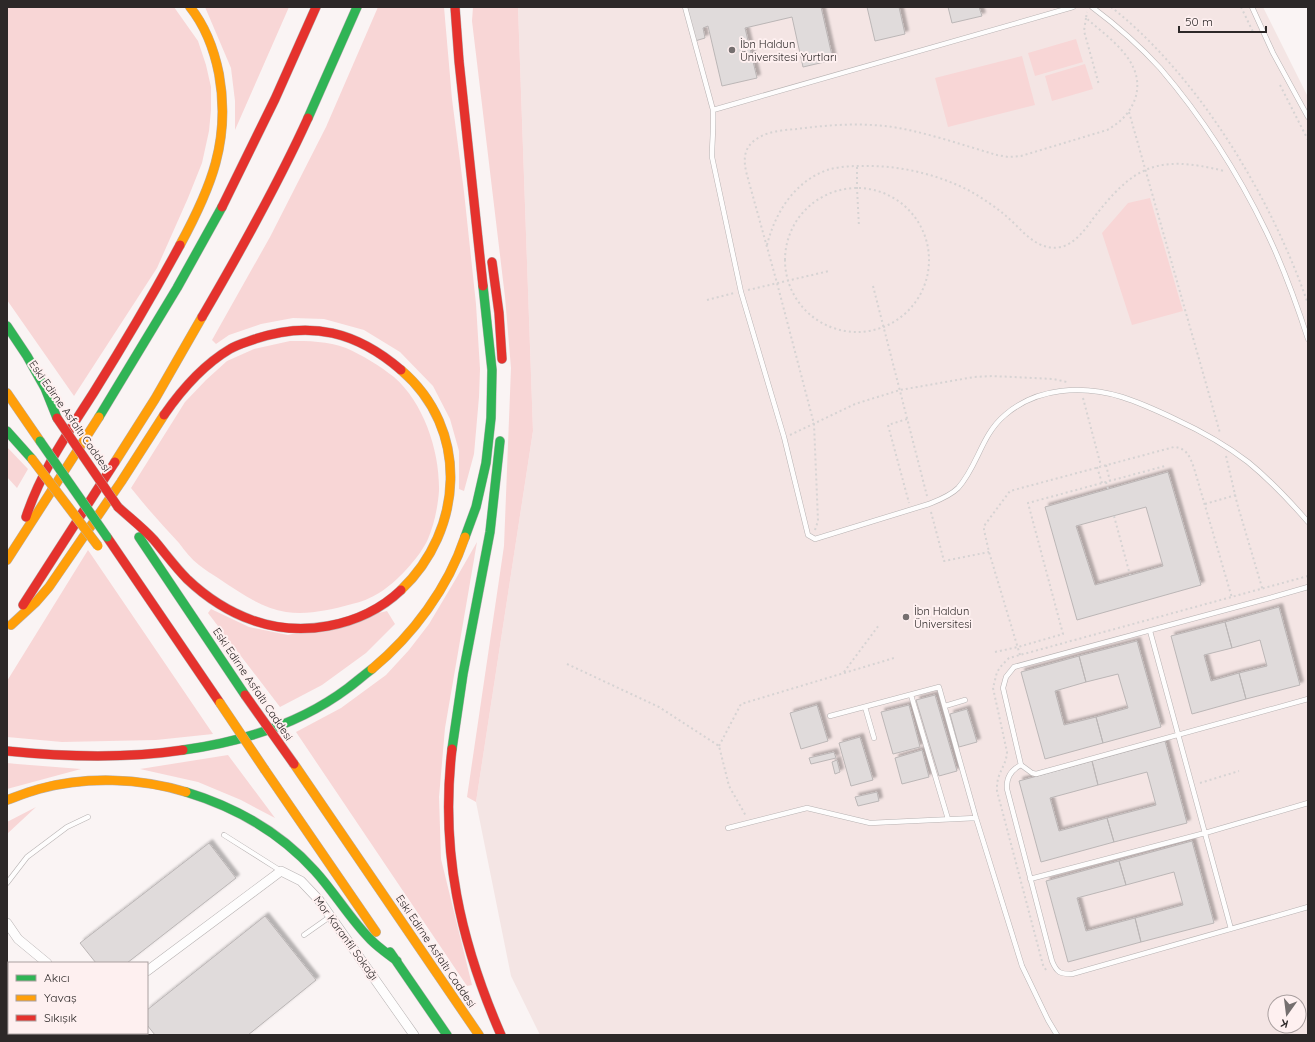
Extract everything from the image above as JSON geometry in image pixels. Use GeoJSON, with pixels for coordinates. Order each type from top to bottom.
{"type":"FeatureCollection","features":[{"type":"Feature","properties":{"kind":"highway"},"geometry":{"type":"LineString","coordinates":[[17,545],[30,504],[40,479],[156,288],[193,223],[210,185],[223,133],[223,94],[221,79],[207,33],[190,7]]}},
{"type":"Feature","properties":{"kind":"highway"},"geometry":{"type":"LineString","coordinates":[[7,560],[142,346],[200,247],[262,127],[316,7]]}},
{"type":"Feature","properties":{"kind":"highway"},"geometry":{"type":"LineString","coordinates":[[9,628],[155,399],[227,275],[256,223],[296,145],[357,7]]}},
{"type":"Feature","properties":{"kind":"highway"},"geometry":{"type":"LineString","coordinates":[[7,751],[65,757],[146,755],[188,750],[256,735],[313,710],[338,695],[382,662],[401,643],[437,594],[455,562],[474,514],[485,471],[493,404],[492,370],[459,61],[455,7]]}},
{"type":"Feature","properties":{"kind":"highway"},"geometry":{"type":"LineString","coordinates":[[459,61],[484,205]]}},
{"type":"Feature","properties":{"kind":"highway"},"geometry":{"type":"LineString","coordinates":[[490,249],[499,313],[502,367]]}},
{"type":"Feature","properties":{"kind":"highway"},"geometry":{"type":"LineString","coordinates":[[7,326],[27,356],[45,388],[58,418]]}},
{"type":"Feature","properties":{"kind":"highway"},"geometry":{"type":"LineString","coordinates":[[9,628],[42,596],[65,565],[174,401],[193,379],[211,362],[232,348],[278,332],[305,329],[331,332],[356,340],[377,350],[396,363],[425,395],[444,432],[450,461],[450,493],[444,526],[428,559],[416,575],[393,598],[363,616],[337,624],[312,629],[289,630],[269,626],[252,621],[226,608],[204,594],[180,572],[148,534],[118,507]]}},
{"type":"Feature","properties":{"kind":"highway","name":"Eski Edirne Asfaltı Caddesi"},"geometry":{"type":"LineString","coordinates":[[25,372],[58,418],[479,1035]]}},
{"type":"Feature","properties":{"kind":"highway"},"geometry":{"type":"LineString","coordinates":[[7,393],[107,536],[447,1035]]}},
{"type":"Feature","properties":{"kind":"highway"},"geometry":{"type":"LineString","coordinates":[[7,431],[32,460],[101,549]]}},
{"type":"Feature","properties":{"kind":"highway"},"geometry":{"type":"LineString","coordinates":[[500,434],[494,500],[485,562],[456,712],[449,777],[448,817],[457,902],[462,925],[479,982],[502,1035]]}},
{"type":"Feature","properties":{"kind":"highway"},"geometry":{"type":"LineString","coordinates":[[123,577],[146,603],[165,621]]}},
{"type":"Feature","properties":{"kind":"highway"},"geometry":{"type":"LineString","coordinates":[[7,800],[31,791],[51,786],[94,780],[120,780],[168,786],[201,796],[252,819],[285,842],[304,859],[325,882],[362,931],[374,943],[397,961]]}},
{"type":"Feature","properties":{"kind":"street","name":"Mor Karanfil Sokağı"},"geometry":{"type":"LineString","coordinates":[[281,871],[301,881],[319,900],[414,1035]]}},
{"type":"Feature","properties":{"kind":"street"},"geometry":{"type":"LineString","coordinates":[[148,970],[281,871]]}},
{"type":"Feature","properties":{"kind":"street"},"geometry":{"type":"LineString","coordinates":[[7,923],[18,939],[46,962]]}},
{"type":"Feature","properties":{"kind":"lane"},"geometry":{"type":"LineString","coordinates":[[685,7],[713,110],[714,125],[712,157],[741,292],[784,438],[808,535],[815,539],[929,504],[946,497],[957,489],[969,474],[982,445],[990,432],[1004,416],[1019,405],[1034,397],[1055,392],[1081,391],[1098,392],[1122,397],[1175,419],[1223,444],[1273,484],[1308,522]]}},
{"type":"Feature","properties":{"kind":"lane"},"geometry":{"type":"LineString","coordinates":[[713,110],[1073,7]]}},
{"type":"Feature","properties":{"kind":"lane"},"geometry":{"type":"LineString","coordinates":[[1092,7],[1115,24],[1159,68],[1200,118],[1235,173],[1266,231],[1292,292],[1308,339]]}},
{"type":"Feature","properties":{"kind":"lane"},"geometry":{"type":"LineString","coordinates":[[1252,7],[1273,53],[1308,118]]}},
{"type":"Feature","properties":{"kind":"lane"},"geometry":{"type":"LineString","coordinates":[[1308,587],[1014,667],[1006,677],[1003,688],[1021,765],[1032,773],[1036,774],[1308,699]]}},
{"type":"Feature","properties":{"kind":"lane"},"geometry":{"type":"LineString","coordinates":[[1150,631],[1231,929]]}},
{"type":"Feature","properties":{"kind":"lane"},"geometry":{"type":"LineString","coordinates":[[830,716],[939,687],[976,818],[1022,966],[1048,1020],[1057,1035]]}},
{"type":"Feature","properties":{"kind":"lane"},"geometry":{"type":"LineString","coordinates":[[911,695],[948,819]]}},
{"type":"Feature","properties":{"kind":"lane"},"geometry":{"type":"LineString","coordinates":[[945,706],[965,700]]}},
{"type":"Feature","properties":{"kind":"lane"},"geometry":{"type":"LineString","coordinates":[[865,707],[874,738]]}},
{"type":"Feature","properties":{"kind":"lane"},"geometry":{"type":"LineString","coordinates":[[1021,765],[1012,771],[1009,776],[1007,780],[1007,790],[1052,961],[1058,971],[1062,973],[1072,974],[1308,907]]}},
{"type":"Feature","properties":{"kind":"lane"},"geometry":{"type":"LineString","coordinates":[[1030,879],[1205,833],[1308,803]]}},
{"type":"Feature","properties":{"kind":"lane"},"geometry":{"type":"LineString","coordinates":[[728,828],[809,808],[870,823],[976,818]]}},
{"type":"Feature","properties":{"kind":"lane"},"geometry":{"type":"LineString","coordinates":[[7,883],[27,857],[67,826],[88,817]]}},
{"type":"Feature","properties":{"kind":"lane"},"geometry":{"type":"LineString","coordinates":[[224,835],[281,871]]}},
{"type":"Feature","properties":{"kind":"lane"},"geometry":{"type":"LineString","coordinates":[[304,935],[331,916]]}},
{"type":"Feature","properties":{"kind":"path"},"geometry":{"type":"LineString","coordinates":[[1087,7],[1084,31],[1099,85]]}},
{"type":"Feature","properties":{"kind":"path"},"geometry":{"type":"LineString","coordinates":[[812,538],[818,521],[814,424],[744,162],[746,153],[758,138],[769,133],[816,126],[885,126],[905,129],[1008,157],[1021,156],[1107,130],[1115,126],[1129,112],[1137,92],[1137,80],[1135,70],[1130,59],[1117,45],[1086,18]]}},
{"type":"Feature","properties":{"kind":"path"},"geometry":{"type":"LineString","coordinates":[[1129,112],[1266,599]]}},
{"type":"Feature","properties":{"kind":"path"},"geometry":{"type":"LineString","coordinates":[[767,246],[775,220],[783,205],[795,191],[810,179],[827,170],[850,166],[878,165],[910,170],[940,179],[968,190],[1006,216],[1031,239],[1050,247],[1061,247],[1072,241],[1085,230],[1100,209],[1121,186],[1132,177],[1146,169],[1175,163],[1200,165],[1235,173]]}},
{"type":"Feature","properties":{"kind":"path"},"geometry":{"type":"LineString","coordinates":[[857,166],[859,227]]}},
{"type":"Feature","properties":{"kind":"path"},"geometry":{"type":"LineString","coordinates":[[857,188],[883,193],[904,205],[920,224],[925,235],[929,259],[929,271],[921,294],[906,314],[884,328],[860,332],[834,328],[821,323],[810,315],[801,306],[794,295],[788,281],[785,262],[789,236],[796,222],[810,206],[818,200],[838,191],[857,188]]}},
{"type":"Feature","properties":{"kind":"path"},"geometry":{"type":"LineString","coordinates":[[707,300],[829,271]]}},
{"type":"Feature","properties":{"kind":"path"},"geometry":{"type":"LineString","coordinates":[[872,286],[908,419],[944,562],[989,552]]}},
{"type":"Feature","properties":{"kind":"path"},"geometry":{"type":"LineString","coordinates":[[784,438],[855,404],[900,390],[974,376],[1054,379],[1070,383],[1081,391]]}},
{"type":"Feature","properties":{"kind":"path"},"geometry":{"type":"LineString","coordinates":[[1084,400],[1101,466]]}},
{"type":"Feature","properties":{"kind":"path"},"geometry":{"type":"LineString","coordinates":[[908,419],[888,425],[910,510]]}},
{"type":"Feature","properties":{"kind":"path"},"geometry":{"type":"LineString","coordinates":[[1020,655],[989,552],[984,526],[1010,491],[1097,467],[1174,447],[1186,451],[1193,464],[1232,598]]}},
{"type":"Feature","properties":{"kind":"path"},"geometry":{"type":"LineString","coordinates":[[1106,465],[1110,481]]}},
{"type":"Feature","properties":{"kind":"path"},"geometry":{"type":"LineString","coordinates":[[996,652],[1063,634],[1028,503],[1165,466]]}},
{"type":"Feature","properties":{"kind":"path"},"geometry":{"type":"LineString","coordinates":[[1097,467],[1102,483]]}},
{"type":"Feature","properties":{"kind":"path"},"geometry":{"type":"LineString","coordinates":[[1106,482],[1108,489]]}},
{"type":"Feature","properties":{"kind":"path"},"geometry":{"type":"LineString","coordinates":[[1205,504],[1236,495]]}},
{"type":"Feature","properties":{"kind":"path"},"geometry":{"type":"LineString","coordinates":[[1114,516],[1130,575]]}},
{"type":"Feature","properties":{"kind":"path"},"geometry":{"type":"LineString","coordinates":[[1062,973],[1049,972],[1043,965],[997,791],[997,778],[1007,759],[1007,752],[993,688],[997,672],[1002,664],[1009,658],[1263,590],[1308,576]]}},
{"type":"Feature","properties":{"kind":"path"},"geometry":{"type":"LineString","coordinates":[[843,673],[879,625]]}},
{"type":"Feature","properties":{"kind":"path"},"geometry":{"type":"LineString","coordinates":[[749,822],[729,786],[719,746],[741,704],[894,658]]}},
{"type":"Feature","properties":{"kind":"path"},"geometry":{"type":"LineString","coordinates":[[567,664],[658,707],[719,746]]}},
{"type":"Feature","properties":{"kind":"path"},"geometry":{"type":"LineString","coordinates":[[1191,786],[1239,771]]}},
{"type":"Feature","properties":{"kind":"shaded area"},"geometry":{"type":"Polygon","coordinates":[[[7,7],[174,7],[198,41],[211,87],[209,131],[202,163],[157,268],[74,396],[7,300],[7,7]]]}},
{"type":"Feature","properties":{"kind":"shaded area"},"geometry":{"type":"Polygon","coordinates":[[[205,7],[289,7],[235,130],[235,101],[231,68],[205,7]]]}},
{"type":"Feature","properties":{"kind":"shaded area"},"geometry":{"type":"Polygon","coordinates":[[[378,7],[444,7],[452,99],[476,304],[480,369],[474,454],[464,491],[459,489],[459,451],[450,419],[433,386],[400,352],[364,330],[324,319],[293,318],[261,324],[229,335],[216,344],[212,340],[270,237],[326,127],[378,7]]]}},
{"type":"Feature","properties":{"kind":"shaded area"},"geometry":{"type":"Polygon","coordinates":[[[473,7],[518,7],[533,431],[476,802],[467,797],[504,546],[511,368],[505,297],[472,21],[473,7]]]}},
{"type":"Feature","properties":{"kind":"shaded area","name":"İbn Haldun Üniversitesi"},"geometry":{"type":"Polygon","coordinates":[[[518,7],[1263,7],[1308,97],[1308,1035],[540,1035],[511,976],[476,802],[533,431],[518,7]]]}},
{"type":"Feature","properties":{"kind":"shaded area"},"geometry":{"type":"Polygon","coordinates":[[[1076,39],[1083,62],[1035,76],[1028,53],[1076,39]]]}},
{"type":"Feature","properties":{"kind":"shaded area"},"geometry":{"type":"Polygon","coordinates":[[[1022,56],[1035,105],[948,127],[935,78],[1022,56]]]}},
{"type":"Feature","properties":{"kind":"shaded area"},"geometry":{"type":"Polygon","coordinates":[[[1085,64],[1093,89],[1052,101],[1045,76],[1085,64]]]}},
{"type":"Feature","properties":{"kind":"shaded area"},"geometry":{"type":"Polygon","coordinates":[[[1150,198],[1183,311],[1132,325],[1102,233],[1128,203],[1150,198]]]}},
{"type":"Feature","properties":{"kind":"shaded area"},"geometry":{"type":"Polygon","coordinates":[[[290,341],[311,341],[346,348],[371,361],[394,377],[405,388],[422,414],[433,445],[439,476],[438,503],[434,522],[428,539],[419,554],[393,583],[376,595],[359,602],[319,611],[294,613],[277,610],[259,603],[242,594],[196,563],[131,488],[185,402],[206,380],[227,361],[254,349],[290,341]]]}},
{"type":"Feature","properties":{"kind":"shaded area"},"geometry":{"type":"Polygon","coordinates":[[[7,447],[28,469],[17,488],[7,477],[7,447]]]}},
{"type":"Feature","properties":{"kind":"shaded area"},"geometry":{"type":"Polygon","coordinates":[[[477,542],[445,728],[439,797],[441,859],[472,985],[467,986],[296,732],[341,708],[386,675],[409,650],[429,624],[477,542]]]}},
{"type":"Feature","properties":{"kind":"shaded area"},"geometry":{"type":"Polygon","coordinates":[[[88,550],[213,734],[156,740],[62,742],[7,737],[7,681],[88,550]]]}},
{"type":"Feature","properties":{"kind":"shaded area"},"geometry":{"type":"Polygon","coordinates":[[[211,609],[249,627],[288,635],[387,611],[395,624],[366,653],[322,685],[280,707],[208,613],[211,609]]]}},
{"type":"Feature","properties":{"kind":"shaded area"},"geometry":{"type":"Polygon","coordinates":[[[228,755],[275,818],[241,800],[198,782],[140,769],[228,755]]]}},
{"type":"Feature","properties":{"kind":"shaded area"},"geometry":{"type":"Polygon","coordinates":[[[7,763],[17,764],[81,769],[7,789],[7,763]]]}},
{"type":"Feature","properties":{"kind":"shaded area"},"geometry":{"type":"Polygon","coordinates":[[[36,807],[7,834],[7,822],[36,807]]]}},
{"type":"Feature","properties":{"kind":"shaded area"},"geometry":{"type":"Polygon","coordinates":[[[7,1011],[8,1034],[29,1035],[7,1035],[7,1011]]]}},
{"type":"Feature","properties":{"kind":"building","name":"İbn Haldun Üniversitesi Yurtları"},"geometry":{"type":"Polygon","coordinates":[[[687,7],[821,7],[833,60],[803,67],[792,17],[745,28],[757,78],[722,86],[708,26],[703,28],[705,38],[695,41],[687,7]]]}},
{"type":"Feature","properties":{"kind":"building"},"geometry":{"type":"Polygon","coordinates":[[[867,7],[899,7],[905,34],[875,41],[867,7]]]}},
{"type":"Feature","properties":{"kind":"building"},"geometry":{"type":"Polygon","coordinates":[[[948,7],[979,7],[982,16],[952,23],[948,7]]]}},
{"type":"Feature","properties":{"kind":"building"},"geometry":{"type":"Polygon","coordinates":[[[1168,472],[1201,585],[1077,620],[1045,507],[1168,472]],[[1146,507],[1076,526],[1095,585],[1163,566],[1146,507]]]}},
{"type":"Feature","properties":{"kind":"building"},"geometry":{"type":"Polygon","coordinates":[[[1279,607],[1300,685],[1246,699],[1239,673],[1267,666],[1260,640],[1232,648],[1225,622],[1279,607]]]}},
{"type":"Feature","properties":{"kind":"building"},"geometry":{"type":"Polygon","coordinates":[[[1225,622],[1232,648],[1204,655],[1211,681],[1239,673],[1246,699],[1192,714],[1171,636],[1225,622]]]}},
{"type":"Feature","properties":{"kind":"building"},"geometry":{"type":"Polygon","coordinates":[[[1137,641],[1161,727],[1103,743],[1096,717],[1128,708],[1118,674],[1086,682],[1079,656],[1137,641]]]}},
{"type":"Feature","properties":{"kind":"building"},"geometry":{"type":"Polygon","coordinates":[[[1079,656],[1086,682],[1055,691],[1064,725],[1096,717],[1103,743],[1045,759],[1021,672],[1079,656]]]}},
{"type":"Feature","properties":{"kind":"building"},"geometry":{"type":"Polygon","coordinates":[[[935,695],[957,771],[939,776],[916,700],[935,695]]]}},
{"type":"Feature","properties":{"kind":"building"},"geometry":{"type":"Polygon","coordinates":[[[817,705],[828,741],[801,749],[790,713],[817,705]]]}},
{"type":"Feature","properties":{"kind":"building"},"geometry":{"type":"Polygon","coordinates":[[[909,705],[920,747],[893,754],[881,712],[909,705]]]}},
{"type":"Feature","properties":{"kind":"building"},"geometry":{"type":"Polygon","coordinates":[[[967,709],[977,742],[959,747],[950,714],[967,709]]]}},
{"type":"Feature","properties":{"kind":"building"},"geometry":{"type":"Polygon","coordinates":[[[860,737],[873,780],[851,786],[839,743],[860,737]]]}},
{"type":"Feature","properties":{"kind":"building"},"geometry":{"type":"Polygon","coordinates":[[[1165,741],[1187,823],[1114,842],[1107,818],[1156,805],[1147,772],[1098,785],[1092,761],[1165,741]]]}},
{"type":"Feature","properties":{"kind":"building"},"geometry":{"type":"Polygon","coordinates":[[[922,750],[929,777],[902,784],[895,758],[922,750]]]}},
{"type":"Feature","properties":{"kind":"building"},"geometry":{"type":"Polygon","coordinates":[[[834,752],[836,758],[811,764],[809,758],[834,752]]]}},
{"type":"Feature","properties":{"kind":"building"},"geometry":{"type":"Polygon","coordinates":[[[837,760],[840,772],[835,774],[832,762],[837,760]]]}},
{"type":"Feature","properties":{"kind":"building"},"geometry":{"type":"Polygon","coordinates":[[[1092,761],[1098,785],[1050,798],[1059,831],[1107,818],[1114,842],[1041,862],[1019,781],[1092,761]]]}},
{"type":"Feature","properties":{"kind":"building"},"geometry":{"type":"Polygon","coordinates":[[[877,792],[879,801],[858,806],[855,797],[877,792]]]}},
{"type":"Feature","properties":{"kind":"building"},"geometry":{"type":"Polygon","coordinates":[[[1192,841],[1214,923],[1141,942],[1135,918],[1183,905],[1174,872],[1126,885],[1119,861],[1192,841]]]}},
{"type":"Feature","properties":{"kind":"building"},"geometry":{"type":"Polygon","coordinates":[[[209,843],[236,878],[128,962],[95,962],[80,943],[209,843]]]}},
{"type":"Feature","properties":{"kind":"building"},"geometry":{"type":"Polygon","coordinates":[[[1119,861],[1126,885],[1077,898],[1086,931],[1135,918],[1141,942],[1068,962],[1046,881],[1119,861]]]}},
{"type":"Feature","properties":{"kind":"building"},"geometry":{"type":"Polygon","coordinates":[[[265,916],[316,980],[248,1035],[155,1035],[148,1026],[148,1009],[265,916]]]}},
{"type":"Feature","properties":{"kind":"traffic: fast"},"geometry":{"type":"LineString","coordinates":[[308,118],[357,7]]}},
{"type":"Feature","properties":{"kind":"traffic: fast"},"geometry":{"type":"LineString","coordinates":[[99,417],[177,288],[222,207]]}},
{"type":"Feature","properties":{"kind":"traffic: fast"},"geometry":{"type":"LineString","coordinates":[[465,537],[476,507],[486,463],[491,418],[492,370],[483,286]]}},
{"type":"Feature","properties":{"kind":"traffic: fast"},"geometry":{"type":"LineString","coordinates":[[7,326],[27,356],[45,388],[57,418]]}},
{"type":"Feature","properties":{"kind":"traffic: fast"},"geometry":{"type":"LineString","coordinates":[[7,431],[32,459]]}},
{"type":"Feature","properties":{"kind":"traffic: fast"},"geometry":{"type":"LineString","coordinates":[[40,441],[107,537]]}},
{"type":"Feature","properties":{"kind":"traffic: fast"},"geometry":{"type":"LineString","coordinates":[[452,749],[463,674],[490,532],[500,441]]}},
{"type":"Feature","properties":{"kind":"traffic: fast"},"geometry":{"type":"LineString","coordinates":[[139,537],[245,695]]}},
{"type":"Feature","properties":{"kind":"traffic: fast"},"geometry":{"type":"LineString","coordinates":[[183,750],[205,747],[269,730],[310,712],[330,701],[372,669]]}},
{"type":"Feature","properties":{"kind":"traffic: fast"},"geometry":{"type":"LineString","coordinates":[[186,792],[222,805],[256,823],[272,833],[302,857],[371,940],[397,961]]}},
{"type":"Feature","properties":{"kind":"traffic: fast"},"geometry":{"type":"LineString","coordinates":[[390,952],[447,1035]]}},
{"type":"Feature","properties":{"kind":"traffic: slow"},"geometry":{"type":"LineString","coordinates":[[180,245],[201,204],[216,163],[222,121],[222,98],[215,56],[201,22],[190,7]]}},
{"type":"Feature","properties":{"kind":"traffic: slow"},"geometry":{"type":"LineString","coordinates":[[115,462],[155,399],[202,317]]}},
{"type":"Feature","properties":{"kind":"traffic: slow"},"geometry":{"type":"LineString","coordinates":[[401,370],[423,394],[439,421],[448,450],[450,480],[447,510],[437,539],[422,566],[401,590]]}},
{"type":"Feature","properties":{"kind":"traffic: slow"},"geometry":{"type":"LineString","coordinates":[[7,393],[40,441]]}},
{"type":"Feature","properties":{"kind":"traffic: slow"},"geometry":{"type":"LineString","coordinates":[[11,625],[36,602],[49,587],[121,482],[164,415]]}},
{"type":"Feature","properties":{"kind":"traffic: slow"},"geometry":{"type":"LineString","coordinates":[[7,560],[99,417]]}},
{"type":"Feature","properties":{"kind":"traffic: slow"},"geometry":{"type":"LineString","coordinates":[[32,459],[98,546]]}},
{"type":"Feature","properties":{"kind":"traffic: slow"},"geometry":{"type":"LineString","coordinates":[[372,669],[387,656],[415,626],[428,609],[449,574],[465,537]]}},
{"type":"Feature","properties":{"kind":"traffic: slow"},"geometry":{"type":"LineString","coordinates":[[220,703],[265,770]]}},
{"type":"Feature","properties":{"kind":"traffic: slow"},"geometry":{"type":"LineString","coordinates":[[294,764],[479,1035]]}},
{"type":"Feature","properties":{"kind":"traffic: slow"},"geometry":{"type":"LineString","coordinates":[[265,770],[376,932]]}},
{"type":"Feature","properties":{"kind":"traffic: slow"},"geometry":{"type":"LineString","coordinates":[[7,800],[35,790],[57,785],[75,782],[113,780],[132,781],[168,787],[186,792]]}},
{"type":"Feature","properties":{"kind":"traffic: jam"},"geometry":{"type":"LineString","coordinates":[[222,207],[275,99],[316,7]]}},
{"type":"Feature","properties":{"kind":"traffic: jam"},"geometry":{"type":"LineString","coordinates":[[455,7],[459,61],[483,286]]}},
{"type":"Feature","properties":{"kind":"traffic: jam"},"geometry":{"type":"LineString","coordinates":[[202,317],[258,219],[308,118]]}},
{"type":"Feature","properties":{"kind":"traffic: jam"},"geometry":{"type":"LineString","coordinates":[[26,517],[47,468],[127,338],[180,245]]}},
{"type":"Feature","properties":{"kind":"traffic: jam"},"geometry":{"type":"LineString","coordinates":[[492,262],[499,313],[502,359]]}},
{"type":"Feature","properties":{"kind":"traffic: jam"},"geometry":{"type":"LineString","coordinates":[[164,415],[194,378],[220,355],[239,344],[276,333],[295,330],[314,330],[350,338],[368,346],[401,370]]}},
{"type":"Feature","properties":{"kind":"traffic: jam"},"geometry":{"type":"LineString","coordinates":[[57,418],[118,507]]}},
{"type":"Feature","properties":{"kind":"traffic: jam"},"geometry":{"type":"LineString","coordinates":[[23,605],[115,462]]}},
{"type":"Feature","properties":{"kind":"traffic: jam"},"geometry":{"type":"LineString","coordinates":[[118,507],[154,540],[174,565],[202,592],[235,613],[252,620],[289,628],[308,628],[338,624],[367,613],[385,603],[401,590]]}},
{"type":"Feature","properties":{"kind":"traffic: jam"},"geometry":{"type":"LineString","coordinates":[[107,537],[220,703]]}},
{"type":"Feature","properties":{"kind":"traffic: jam"},"geometry":{"type":"LineString","coordinates":[[245,695],[294,764]]}},
{"type":"Feature","properties":{"kind":"traffic: jam"},"geometry":{"type":"LineString","coordinates":[[452,749],[449,787],[451,860],[464,930],[474,965],[501,1035]]}},
{"type":"Feature","properties":{"kind":"traffic: jam"},"geometry":{"type":"LineString","coordinates":[[7,751],[51,755],[117,756],[183,750]]}},
{"type":"Feature","properties":{"kind":"place","name":"İbn Haldun Üniversitesi Yurtları"},"geometry":{"type":"Point","coordinates":[732,50]}},
{"type":"Feature","properties":{"kind":"place","name":"İbn Haldun Üniversitesi"},"geometry":{"type":"Point","coordinates":[906,617]}}]}
